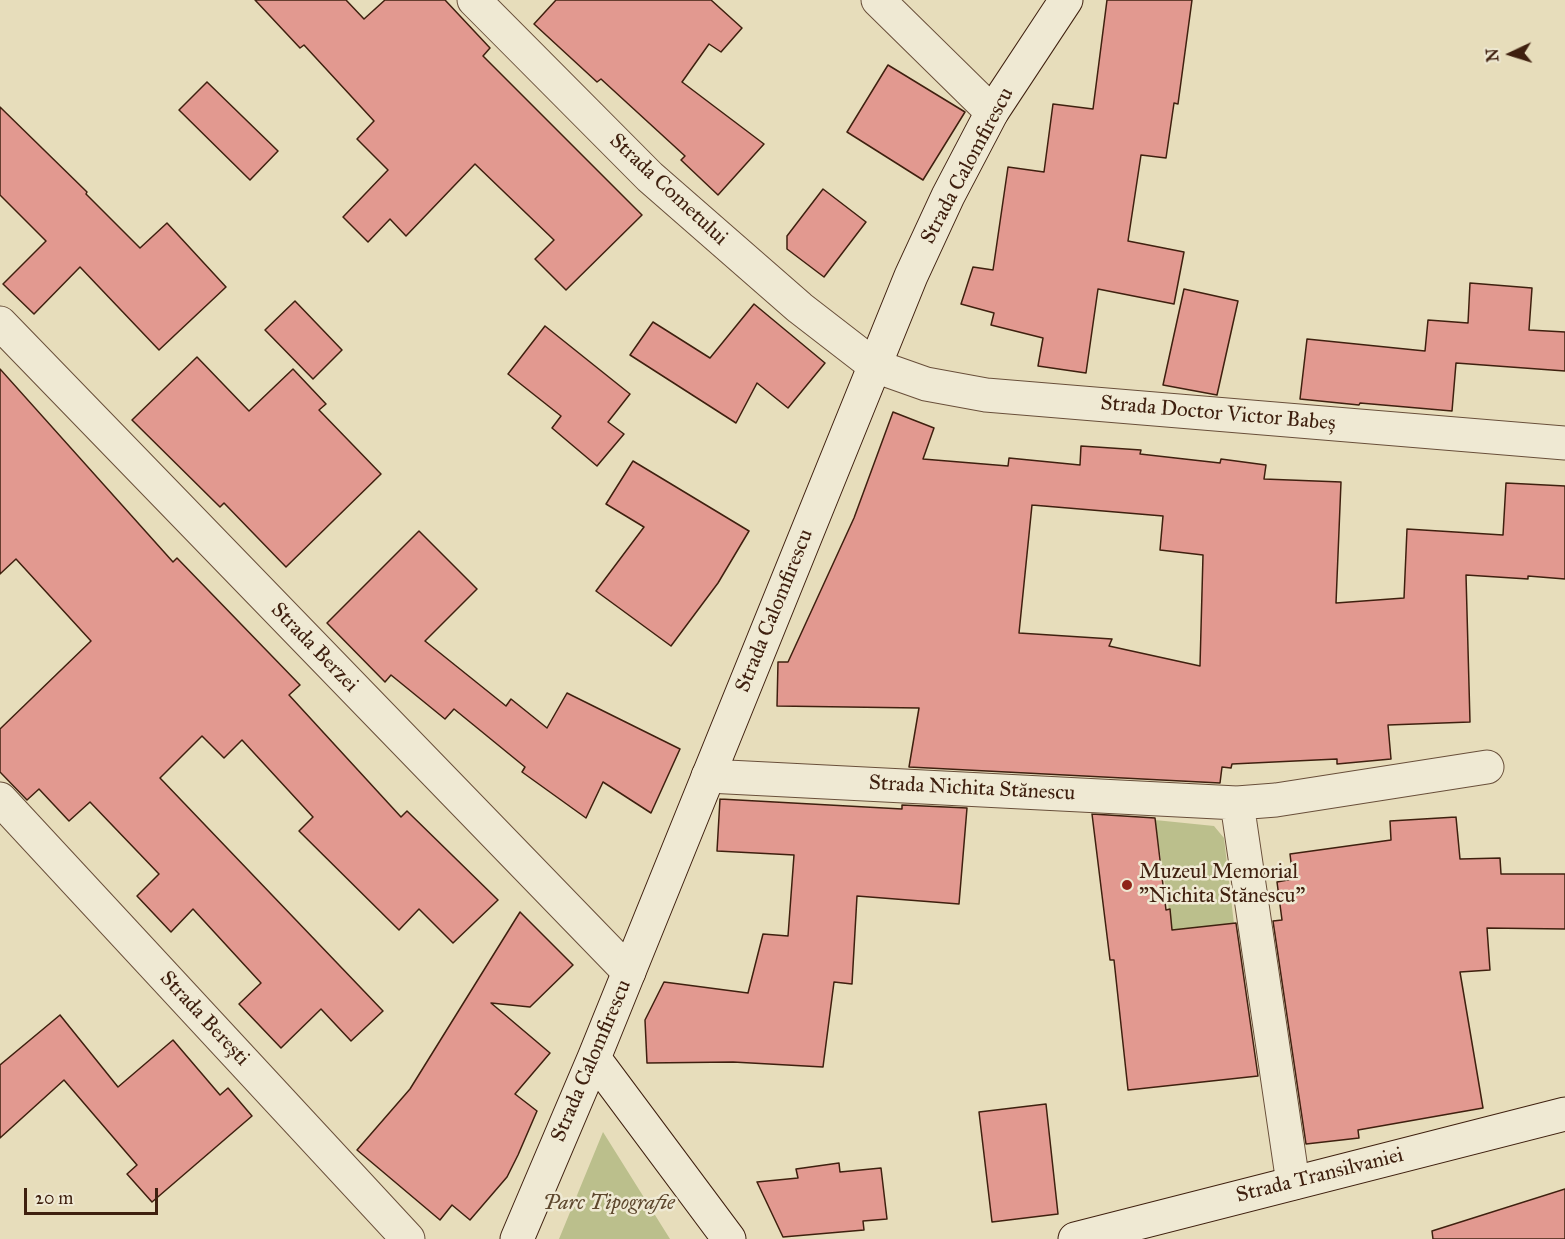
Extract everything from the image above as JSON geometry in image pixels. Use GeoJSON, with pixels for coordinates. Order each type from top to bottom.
{"type":"FeatureCollection","features":[{"type":"Feature","properties":{"kind":"street","name":"Strada Cometului"},"geometry":{"type":"LineString","coordinates":[[474,0],[650,177],[800,308],[874,366]]}},
{"type":"Feature","properties":{"kind":"street"},"geometry":{"type":"LineString","coordinates":[[878,0],[993,112]]}},
{"type":"Feature","properties":{"kind":"street","name":"Strada Calomfirescu"},"geometry":{"type":"LineString","coordinates":[[517,1239],[594,1058],[910,276],[948,196],[993,112],[1066,0]]}},
{"type":"Feature","properties":{"kind":"street","name":"Strada Berzei"},"geometry":{"type":"LineString","coordinates":[[0,323],[629,972]]}},
{"type":"Feature","properties":{"kind":"street","name":"Strada Doctor Victor Babeș"},"geometry":{"type":"LineString","coordinates":[[874,366],[926,384],[986,395],[1565,443]]}},
{"type":"Feature","properties":{"kind":"street","name":"Strada Nichita Stănescu"},"geometry":{"type":"LineString","coordinates":[[708,776],[1237,803],[1276,800],[1487,767]]}},
{"type":"Feature","properties":{"kind":"street","name":"Strada Berești"},"geometry":{"type":"LineString","coordinates":[[0,800],[408,1239]]}},
{"type":"Feature","properties":{"kind":"street"},"geometry":{"type":"LineString","coordinates":[[1237,803],[1293,1183]]}},
{"type":"Feature","properties":{"kind":"street"},"geometry":{"type":"LineString","coordinates":[[594,1058],[729,1239]]}},
{"type":"Feature","properties":{"kind":"street","name":"Strada Transilvaniei"},"geometry":{"type":"LineString","coordinates":[[1075,1239],[1565,1114]]}},
{"type":"Feature","properties":{"kind":"green space"},"geometry":{"type":"Polygon","coordinates":[[[1155,820],[1214,826],[1224,838],[1234,924],[1172,930],[1155,820]]]}},
{"type":"Feature","properties":{"kind":"green space","name":"Parc Tipografie"},"geometry":{"type":"Polygon","coordinates":[[[603,1132],[670,1239],[559,1239],[603,1132]]]}},
{"type":"Feature","properties":{"kind":"building"},"geometry":{"type":"Polygon","coordinates":[[[255,0],[346,0],[364,19],[385,0],[445,0],[490,48],[483,56],[642,215],[566,290],[535,259],[554,240],[475,164],[406,236],[390,219],[368,242],[343,217],[388,170],[357,139],[374,121],[304,45],[300,48],[255,0]]]}},
{"type":"Feature","properties":{"kind":"building"},"geometry":{"type":"Polygon","coordinates":[[[556,0],[711,0],[742,28],[721,52],[709,44],[682,82],[764,144],[718,195],[681,160],[685,156],[601,79],[597,82],[534,24],[556,0]]]}},
{"type":"Feature","properties":{"kind":"building"},"geometry":{"type":"Polygon","coordinates":[[[1107,0],[1192,0],[1178,104],[1174,103],[1166,158],[1141,155],[1128,241],[1184,252],[1174,304],[1098,289],[1086,373],[1038,366],[1043,338],[991,325],[994,313],[961,304],[973,267],[993,270],[1008,167],[1044,172],[1053,104],[1093,109],[1107,0]]]}},
{"type":"Feature","properties":{"kind":"building"},"geometry":{"type":"Polygon","coordinates":[[[888,65],[965,112],[923,180],[847,132],[888,65]]]}},
{"type":"Feature","properties":{"kind":"building"},"geometry":{"type":"Polygon","coordinates":[[[207,82],[278,151],[250,180],[179,110],[207,82]]]}},
{"type":"Feature","properties":{"kind":"building"},"geometry":{"type":"Polygon","coordinates":[[[0,107],[87,192],[86,194],[140,248],[167,223],[226,287],[159,350],[80,267],[34,314],[3,284],[46,241],[0,195],[0,107]]]}},
{"type":"Feature","properties":{"kind":"building"},"geometry":{"type":"Polygon","coordinates":[[[823,189],[866,222],[824,277],[787,249],[787,236],[823,189]]]}},
{"type":"Feature","properties":{"kind":"building"},"geometry":{"type":"Polygon","coordinates":[[[1470,283],[1532,288],[1529,330],[1565,332],[1565,371],[1456,363],[1452,411],[1300,399],[1307,339],[1425,351],[1428,320],[1468,323],[1470,283]]]}},
{"type":"Feature","properties":{"kind":"building"},"geometry":{"type":"Polygon","coordinates":[[[1184,289],[1238,301],[1217,395],[1163,385],[1184,289]]]}},
{"type":"Feature","properties":{"kind":"building"},"geometry":{"type":"Polygon","coordinates":[[[295,301],[342,350],[313,379],[265,330],[295,301]]]}},
{"type":"Feature","properties":{"kind":"building"},"geometry":{"type":"Polygon","coordinates":[[[754,304],[825,363],[788,408],[757,383],[736,423],[630,355],[653,322],[710,358],[754,304]]]}},
{"type":"Feature","properties":{"kind":"building"},"geometry":{"type":"Polygon","coordinates":[[[545,326],[630,394],[608,422],[624,434],[597,466],[552,428],[561,416],[508,374],[545,326]]]}},
{"type":"Feature","properties":{"kind":"building"},"geometry":{"type":"Polygon","coordinates":[[[197,357],[249,411],[293,369],[326,404],[319,410],[381,474],[286,567],[224,503],[220,507],[132,420],[197,357]]]}},
{"type":"Feature","properties":{"kind":"building"},"geometry":{"type":"Polygon","coordinates":[[[0,369],[173,562],[177,558],[300,685],[289,695],[401,817],[407,811],[498,900],[453,943],[419,909],[399,930],[299,831],[313,817],[242,740],[224,758],[202,736],[160,778],[383,1011],[351,1041],[321,1009],[281,1048],[239,1004],[261,983],[193,909],[171,932],[137,896],[159,874],[90,802],[69,821],[39,789],[27,800],[0,772],[0,729],[91,641],[16,559],[0,574],[0,369]]]}},
{"type":"Feature","properties":{"kind":"building"},"geometry":{"type":"Polygon","coordinates":[[[893,412],[934,428],[923,459],[1008,466],[1009,458],[1080,465],[1081,446],[1141,450],[1140,454],[1220,463],[1221,459],[1266,465],[1264,479],[1341,482],[1336,603],[1404,598],[1407,529],[1503,535],[1506,483],[1565,486],[1565,579],[1466,575],[1470,722],[1388,725],[1391,759],[1337,764],[1337,759],[1232,764],[1231,768],[1222,767],[1220,783],[909,767],[919,708],[777,706],[778,662],[788,662],[854,518],[893,412]],[[1032,505],[1019,633],[1112,639],[1109,646],[1200,666],[1203,555],[1160,550],[1163,516],[1032,505]]]}},
{"type":"Feature","properties":{"kind":"building"},"geometry":{"type":"Polygon","coordinates":[[[633,461],[749,531],[718,583],[671,646],[596,591],[644,527],[606,504],[633,461]]]}},
{"type":"Feature","properties":{"kind":"building"},"geometry":{"type":"Polygon","coordinates":[[[419,531],[477,589],[425,641],[506,706],[511,699],[547,728],[567,693],[680,749],[651,813],[603,782],[586,818],[522,772],[525,767],[454,709],[445,719],[391,675],[385,682],[327,623],[419,531]]]}},
{"type":"Feature","properties":{"kind":"building"},"geometry":{"type":"Polygon","coordinates":[[[720,799],[902,809],[902,805],[967,808],[959,904],[857,896],[852,984],[834,982],[823,1067],[733,1062],[647,1063],[645,1020],[664,982],[748,993],[763,934],[788,936],[794,855],[717,851],[720,799]]]}},
{"type":"Feature","properties":{"kind":"building"},"geometry":{"type":"Polygon","coordinates":[[[1092,814],[1155,818],[1166,910],[1170,909],[1172,930],[1236,923],[1258,1076],[1128,1090],[1114,960],[1110,960],[1092,814]]]}},
{"type":"Feature","properties":{"kind":"building"},"geometry":{"type":"Polygon","coordinates":[[[1456,817],[1460,859],[1500,858],[1501,874],[1565,874],[1565,929],[1487,928],[1490,970],[1460,972],[1483,1108],[1358,1130],[1359,1138],[1306,1144],[1273,921],[1282,920],[1277,882],[1293,879],[1290,854],[1391,840],[1390,821],[1456,817]]]}},
{"type":"Feature","properties":{"kind":"building"},"geometry":{"type":"Polygon","coordinates":[[[520,912],[573,965],[530,1007],[491,1003],[550,1053],[515,1094],[537,1111],[507,1177],[470,1220],[452,1205],[440,1220],[357,1150],[410,1089],[520,912]]]}},
{"type":"Feature","properties":{"kind":"building"},"geometry":{"type":"Polygon","coordinates":[[[60,1015],[118,1087],[173,1040],[220,1095],[228,1088],[252,1116],[152,1202],[127,1174],[137,1165],[64,1080],[0,1138],[0,1065],[60,1015]]]}},
{"type":"Feature","properties":{"kind":"building"},"geometry":{"type":"Polygon","coordinates":[[[1046,1104],[1058,1214],[992,1222],[979,1112],[1046,1104]]]}},
{"type":"Feature","properties":{"kind":"building"},"geometry":{"type":"Polygon","coordinates":[[[839,1163],[840,1172],[881,1168],[887,1219],[863,1221],[864,1230],[783,1237],[757,1182],[798,1178],[796,1169],[839,1163]]]}},
{"type":"Feature","properties":{"kind":"building"},"geometry":{"type":"Polygon","coordinates":[[[1565,1189],[1565,1239],[1433,1239],[1432,1231],[1565,1189]]]}},
{"type":"Feature","properties":{"kind":"place","name":"Muzeul Memorial \"Nichita Stănescu\""},"geometry":{"type":"Point","coordinates":[1127,885]}}]}
